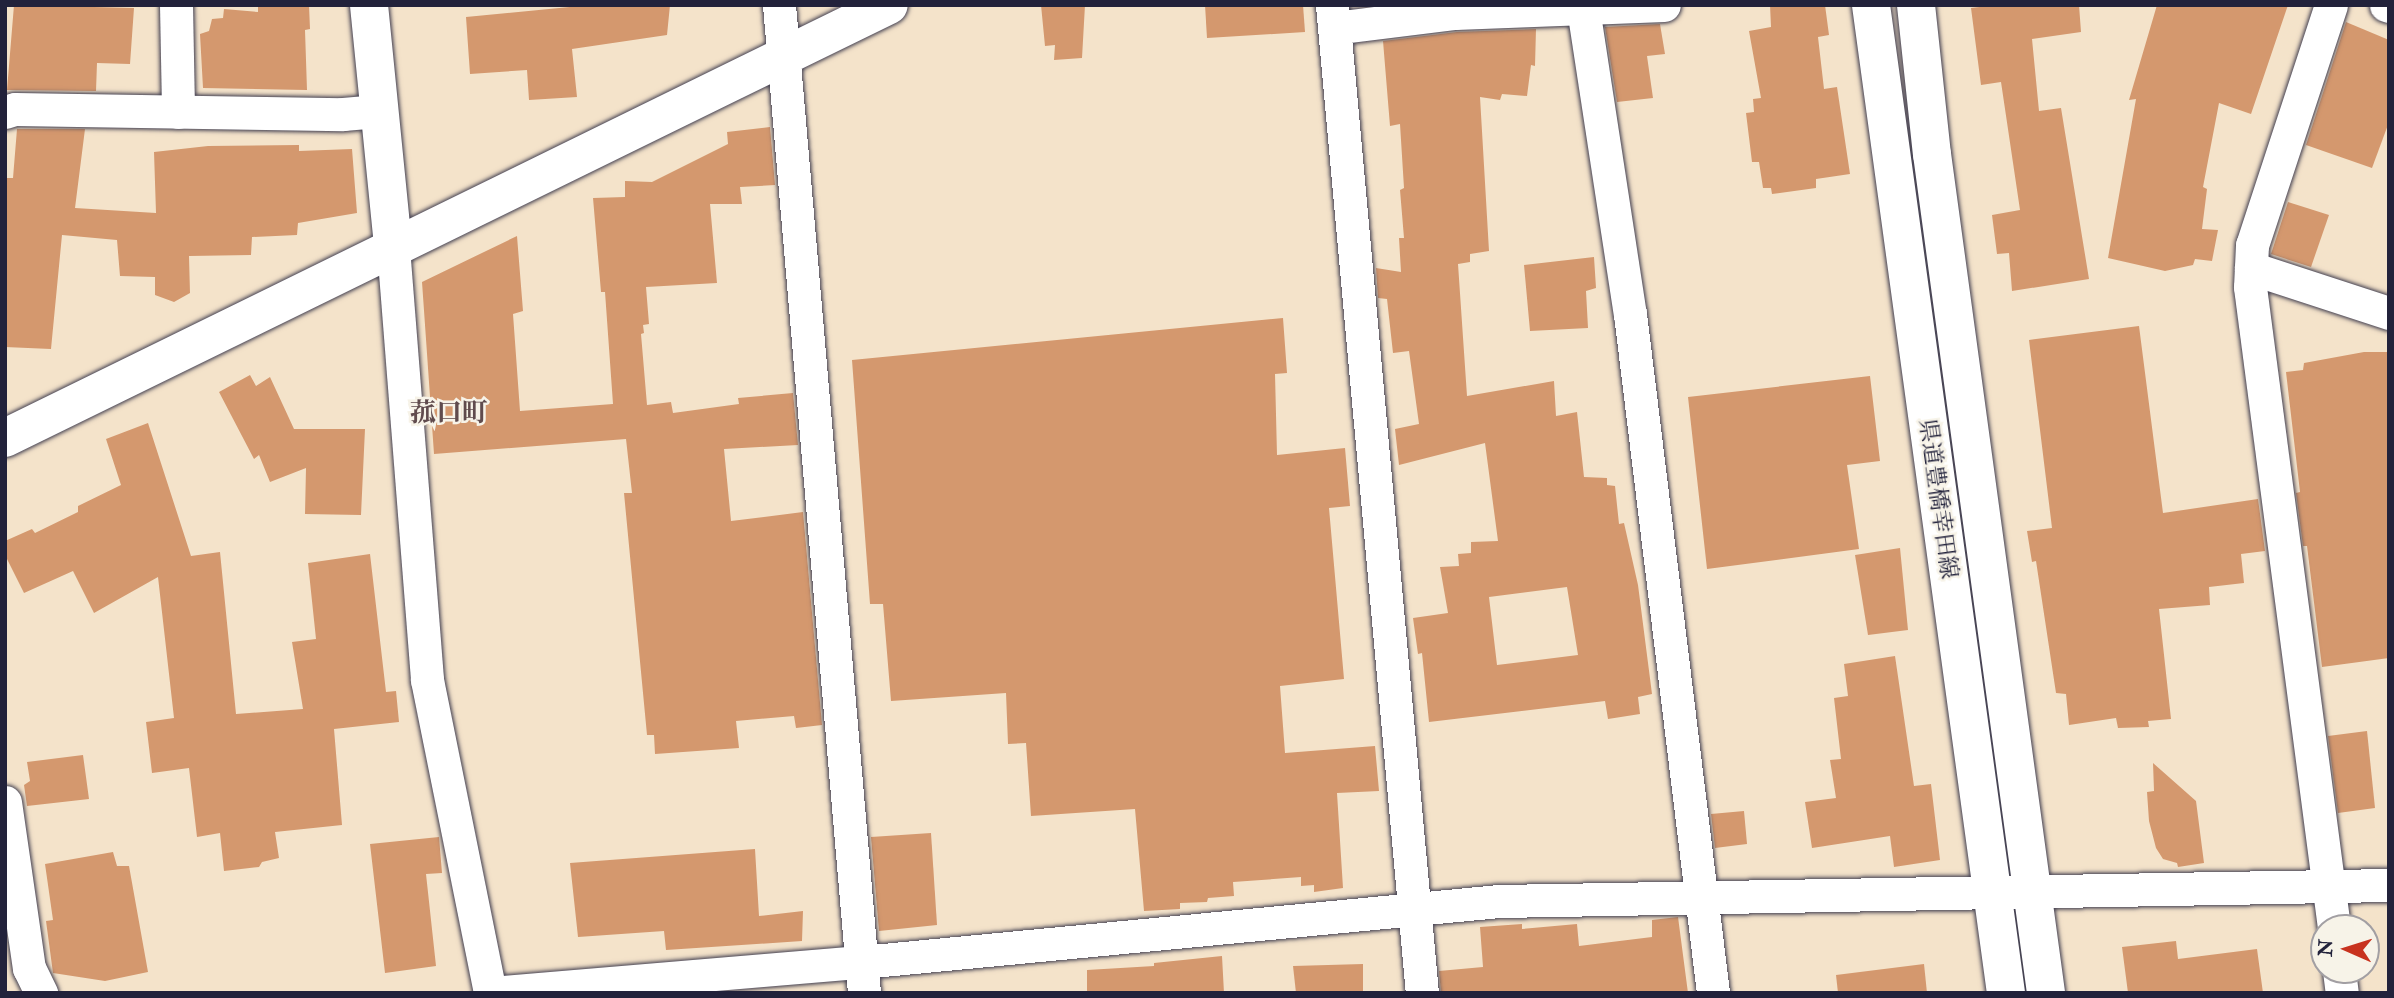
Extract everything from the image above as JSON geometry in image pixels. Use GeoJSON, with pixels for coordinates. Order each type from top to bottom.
{"type":"FeatureCollection","features":[{"type":"Feature","properties":{"kind":"main road"},"geometry":{"type":"LineString","coordinates":[[369,5],[393,247]]}},
{"type":"Feature","properties":{"kind":"main road"},"geometry":{"type":"LineString","coordinates":[[5,438],[889,5]]}},
{"type":"Feature","properties":{"kind":"main road","name":"県道豊橋幸田線"},"geometry":{"type":"LineString","coordinates":[[1871,5],[2006,993]]}},
{"type":"Feature","properties":{"kind":"main road","name":"県道豊橋幸田線"},"geometry":{"type":"LineString","coordinates":[[1916,5],[1934,167],[2046,993]]}},
{"type":"Feature","properties":{"kind":"street"},"geometry":{"type":"LineString","coordinates":[[176,5],[178,112]]}},
{"type":"Feature","properties":{"kind":"street"},"geometry":{"type":"LineString","coordinates":[[779,5],[863,977]]}},
{"type":"Feature","properties":{"kind":"street"},"geometry":{"type":"LineString","coordinates":[[1422,993],[1333,16],[1664,5]]}},
{"type":"Feature","properties":{"kind":"street"},"geometry":{"type":"LineString","coordinates":[[2331,5],[2252,245],[2250,287],[2332,914]]}},
{"type":"Feature","properties":{"kind":"street"},"geometry":{"type":"LineString","coordinates":[[1583,8],[1630,314],[1713,993]]}},
{"type":"Feature","properties":{"kind":"street"},"geometry":{"type":"LineString","coordinates":[[5,113],[15,109],[343,114],[378,111]]}},
{"type":"Feature","properties":{"kind":"street"},"geometry":{"type":"LineString","coordinates":[[393,247],[427,680],[490,993],[863,977],[1499,901],[1699,895],[1992,893],[2389,885]]}},
{"type":"Feature","properties":{"kind":"street"},"geometry":{"type":"LineString","coordinates":[[2251,268],[2389,313]]}},
{"type":"Feature","properties":{"kind":"street"},"geometry":{"type":"LineString","coordinates":[[5,802],[29,968],[41,993]]}},
{"type":"Feature","properties":{"kind":"building"},"geometry":{"type":"Polygon","coordinates":[[[14,5],[134,8],[130,64],[97,63],[96,91],[7,90],[14,5]]]}},
{"type":"Feature","properties":{"kind":"building"},"geometry":{"type":"Polygon","coordinates":[[[258,5],[309,5],[310,29],[305,30],[307,90],[203,88],[200,34],[209,31],[212,19],[223,18],[224,9],[258,12],[258,5]]]}},
{"type":"Feature","properties":{"kind":"building"},"geometry":{"type":"Polygon","coordinates":[[[590,5],[670,5],[667,35],[572,49],[577,97],[529,100],[527,70],[470,74],[466,17],[590,5]]]}},
{"type":"Feature","properties":{"kind":"building"},"geometry":{"type":"Polygon","coordinates":[[[1041,5],[1085,5],[1082,58],[1054,60],[1055,45],[1045,46],[1041,5]]]}},
{"type":"Feature","properties":{"kind":"building"},"geometry":{"type":"Polygon","coordinates":[[[1205,5],[1303,5],[1305,32],[1207,38],[1205,5]]]}},
{"type":"Feature","properties":{"kind":"building"},"geometry":{"type":"Polygon","coordinates":[[[1770,5],[1825,5],[1829,35],[1818,37],[1824,89],[1837,87],[1850,174],[1816,179],[1816,188],[1772,194],[1771,188],[1763,188],[1759,162],[1752,162],[1746,113],[1754,112],[1753,99],[1761,98],[1749,31],[1771,27],[1770,5]]]}},
{"type":"Feature","properties":{"kind":"building"},"geometry":{"type":"Polygon","coordinates":[[[1996,5],[2079,5],[2081,32],[2032,39],[2039,111],[2061,108],[2089,279],[2012,291],[2009,253],[1997,254],[1992,215],[2020,210],[2001,82],[1981,85],[1971,8],[1996,5]]]}},
{"type":"Feature","properties":{"kind":"building"},"geometry":{"type":"Polygon","coordinates":[[[2157,5],[2288,5],[2251,114],[2219,103],[2203,187],[2207,189],[2202,229],[2218,230],[2212,261],[2195,259],[2193,265],[2165,271],[2108,258],[2136,99],[2129,100],[2157,5]]]}},
{"type":"Feature","properties":{"kind":"building"},"geometry":{"type":"Polygon","coordinates":[[[2346,22],[2389,40],[2389,122],[2372,168],[2306,145],[2346,22]]]}},
{"type":"Feature","properties":{"kind":"building"},"geometry":{"type":"Polygon","coordinates":[[[1660,24],[1665,54],[1647,56],[1653,98],[1617,102],[1605,27],[1660,24]]]}},
{"type":"Feature","properties":{"kind":"building"},"geometry":{"type":"Polygon","coordinates":[[[1536,29],[1535,66],[1531,65],[1527,96],[1502,94],[1500,100],[1480,97],[1489,251],[1470,254],[1470,262],[1458,264],[1467,396],[1554,381],[1556,416],[1577,412],[1584,477],[1607,478],[1607,485],[1615,486],[1619,524],[1624,523],[1638,585],[1652,694],[1638,697],[1640,714],[1608,719],[1605,701],[1429,722],[1422,653],[1418,654],[1413,618],[1448,613],[1440,567],[1459,566],[1458,554],[1471,553],[1471,542],[1498,541],[1485,443],[1399,465],[1395,429],[1419,424],[1409,351],[1393,353],[1387,299],[1378,298],[1376,268],[1401,272],[1399,238],[1404,238],[1400,190],[1404,188],[1400,124],[1390,126],[1383,41],[1457,32],[1536,29]],[[1567,587],[1489,597],[1497,665],[1578,655],[1567,587]]]}},
{"type":"Feature","properties":{"kind":"building"},"geometry":{"type":"Polygon","coordinates":[[[770,127],[775,185],[740,187],[742,204],[710,204],[717,283],[646,287],[649,324],[643,325],[644,333],[641,334],[647,405],[671,402],[673,413],[739,404],[738,398],[793,393],[798,445],[724,449],[731,521],[803,512],[822,725],[796,728],[794,716],[736,721],[739,748],[655,754],[654,735],[647,735],[624,493],[632,493],[626,439],[434,454],[422,282],[517,236],[523,311],[513,314],[520,411],[613,404],[605,292],[601,292],[593,198],[625,197],[625,181],[652,182],[728,144],[727,132],[770,127]]]}},
{"type":"Feature","properties":{"kind":"building"},"geometry":{"type":"Polygon","coordinates":[[[17,129],[85,129],[75,208],[156,213],[154,152],[208,146],[299,145],[299,151],[352,149],[357,213],[298,223],[297,235],[252,237],[251,255],[189,256],[190,293],[174,302],[155,295],[155,277],[120,276],[117,240],[62,235],[51,349],[5,347],[5,178],[13,178],[17,129]]]}},
{"type":"Feature","properties":{"kind":"building"},"geometry":{"type":"Polygon","coordinates":[[[2288,202],[2329,215],[2311,267],[2271,254],[2288,202]]]}},
{"type":"Feature","properties":{"kind":"building"},"geometry":{"type":"Polygon","coordinates":[[[1594,257],[1596,288],[1586,291],[1588,328],[1530,331],[1524,265],[1594,257]]]}},
{"type":"Feature","properties":{"kind":"building"},"geometry":{"type":"Polygon","coordinates":[[[1283,318],[1287,373],[1275,374],[1277,455],[1345,448],[1350,506],[1329,508],[1344,679],[1280,686],[1285,753],[1375,746],[1379,791],[1337,793],[1343,888],[1314,892],[1314,885],[1301,886],[1301,877],[1233,882],[1234,896],[1208,898],[1207,902],[1180,903],[1180,909],[1144,911],[1135,809],[1031,816],[1026,743],[1008,744],[1006,693],[891,701],[883,604],[870,604],[852,360],[1283,318]]]}},
{"type":"Feature","properties":{"kind":"building"},"geometry":{"type":"Polygon","coordinates":[[[2139,326],[2163,513],[2258,499],[2265,551],[2241,554],[2244,583],[2209,587],[2210,605],[2159,609],[2171,719],[2148,721],[2149,727],[2118,728],[2116,718],[2069,725],[2066,694],[2056,693],[2036,561],[2032,562],[2027,531],[2052,528],[2029,340],[2139,326]]]}},
{"type":"Feature","properties":{"kind":"building"},"geometry":{"type":"Polygon","coordinates":[[[2364,352],[2389,352],[2389,658],[2322,667],[2307,546],[2303,546],[2296,493],[2300,492],[2286,372],[2303,370],[2304,363],[2364,352]]]}},
{"type":"Feature","properties":{"kind":"building"},"geometry":{"type":"Polygon","coordinates":[[[250,375],[256,386],[270,377],[294,429],[365,429],[361,515],[305,514],[306,468],[270,482],[259,455],[254,459],[219,392],[250,375]]]}},
{"type":"Feature","properties":{"kind":"building"},"geometry":{"type":"Polygon","coordinates":[[[1870,376],[1880,461],[1847,465],[1859,549],[1707,569],[1688,397],[1870,376]]]}},
{"type":"Feature","properties":{"kind":"building"},"geometry":{"type":"Polygon","coordinates":[[[148,423],[191,556],[220,552],[236,714],[303,709],[292,642],[316,639],[308,563],[370,554],[386,692],[396,691],[399,722],[334,729],[342,825],[275,832],[279,858],[262,862],[259,867],[224,871],[220,833],[197,837],[189,768],[152,773],[146,722],[174,718],[158,577],[94,613],[73,571],[24,593],[5,555],[5,541],[32,529],[35,533],[78,512],[78,506],[121,485],[106,439],[148,423]]]}},
{"type":"Feature","properties":{"kind":"building"},"geometry":{"type":"Polygon","coordinates":[[[1900,548],[1908,630],[1868,635],[1855,555],[1900,548]]]}},
{"type":"Feature","properties":{"kind":"building"},"geometry":{"type":"Polygon","coordinates":[[[1895,656],[1914,786],[1931,784],[1940,860],[1894,867],[1890,836],[1812,848],[1805,802],[1836,798],[1830,760],[1841,759],[1834,698],[1848,696],[1844,664],[1895,656]]]}},
{"type":"Feature","properties":{"kind":"building"},"geometry":{"type":"Polygon","coordinates":[[[2367,731],[2375,808],[2338,813],[2328,736],[2367,731]]]}},
{"type":"Feature","properties":{"kind":"building"},"geometry":{"type":"Polygon","coordinates":[[[83,755],[89,799],[27,806],[24,785],[30,781],[27,762],[83,755]]]}},
{"type":"Feature","properties":{"kind":"building"},"geometry":{"type":"Polygon","coordinates":[[[2153,763],[2196,801],[2204,863],[2178,867],[2177,863],[2163,859],[2156,848],[2149,821],[2147,792],[2154,791],[2153,763]]]}},
{"type":"Feature","properties":{"kind":"building"},"geometry":{"type":"Polygon","coordinates":[[[1744,811],[1747,844],[1715,848],[1711,814],[1744,811]]]}},
{"type":"Feature","properties":{"kind":"building"},"geometry":{"type":"Polygon","coordinates":[[[931,833],[937,925],[879,931],[871,837],[931,833]]]}},
{"type":"Feature","properties":{"kind":"building"},"geometry":{"type":"Polygon","coordinates":[[[439,837],[442,873],[426,874],[436,966],[385,973],[370,844],[439,837]]]}},
{"type":"Feature","properties":{"kind":"building"},"geometry":{"type":"Polygon","coordinates":[[[755,849],[759,916],[803,911],[802,941],[666,950],[664,931],[578,937],[570,863],[755,849]]]}},
{"type":"Feature","properties":{"kind":"building"},"geometry":{"type":"Polygon","coordinates":[[[113,852],[117,866],[129,866],[148,972],[105,981],[53,973],[46,921],[53,920],[45,864],[113,852]]]}},
{"type":"Feature","properties":{"kind":"building"},"geometry":{"type":"Polygon","coordinates":[[[1678,917],[1688,993],[1441,993],[1439,971],[1483,967],[1480,927],[1522,924],[1522,929],[1577,924],[1579,946],[1652,937],[1652,920],[1678,917]]]}},
{"type":"Feature","properties":{"kind":"building"},"geometry":{"type":"Polygon","coordinates":[[[2176,941],[2178,959],[2257,949],[2263,993],[2128,993],[2122,947],[2176,941]]]}},
{"type":"Feature","properties":{"kind":"building"},"geometry":{"type":"Polygon","coordinates":[[[1222,956],[1224,993],[1087,993],[1087,970],[1154,966],[1154,963],[1222,956]]]}},
{"type":"Feature","properties":{"kind":"building"},"geometry":{"type":"Polygon","coordinates":[[[1363,964],[1363,993],[1296,993],[1293,966],[1363,964]]]}},
{"type":"Feature","properties":{"kind":"building"},"geometry":{"type":"Polygon","coordinates":[[[1924,964],[1927,993],[1838,993],[1836,975],[1924,964]]]}},
{"type":"Feature","properties":{"kind":"district","name":"菰口町"},"geometry":{"type":"Point","coordinates":[449,414]}}]}
